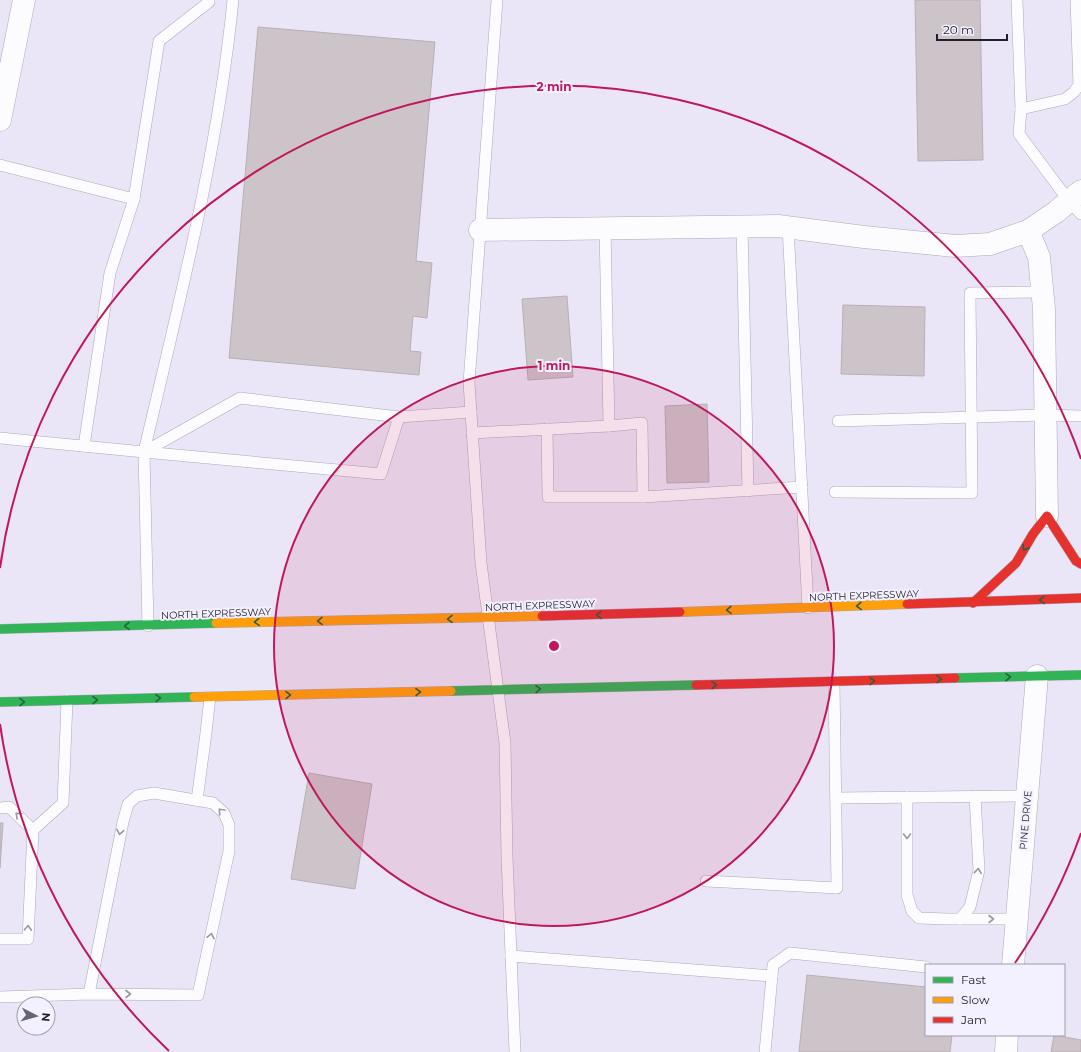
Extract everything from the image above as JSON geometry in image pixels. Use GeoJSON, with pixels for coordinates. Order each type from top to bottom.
{"type":"FeatureCollection","features":[{"type":"Feature","properties":{"kind":"highway"},"geometry":{"type":"LineString","coordinates":[[973,603],[1016,563],[1033,534],[1046,516],[1076,561],[1081,564]]}},
{"type":"Feature","properties":{"kind":"highway","name":"NORTH EXPRESSWAY"},"geometry":{"type":"LineString","coordinates":[[0,629],[296,621],[489,618],[973,603],[1081,598]]}},
{"type":"Feature","properties":{"kind":"highway"},"geometry":{"type":"LineString","coordinates":[[0,702],[1081,675]]}},
{"type":"Feature","properties":{"kind":"street"},"geometry":{"type":"LineString","coordinates":[[0,120],[4,81],[24,0]]}},
{"type":"Feature","properties":{"kind":"street"},"geometry":{"type":"LineString","coordinates":[[480,230],[778,226],[864,237],[955,246],[990,244],[1028,230],[1056,212],[1077,202]]}},
{"type":"Feature","properties":{"kind":"street"},"geometry":{"type":"LineString","coordinates":[[1028,230],[1039,257],[1044,309],[1046,516]]}},
{"type":"Feature","properties":{"kind":"street","name":"PINE DRIVE"},"geometry":{"type":"LineString","coordinates":[[1013,964],[1037,676]]}},
{"type":"Feature","properties":{"kind":"street"},"geometry":{"type":"LineString","coordinates":[[1006,1052],[1008,1036]]}},
{"type":"Feature","properties":{"kind":"lane"},"geometry":{"type":"LineString","coordinates":[[148,626],[144,452],[199,216],[214,142],[230,33],[233,0]]}},
{"type":"Feature","properties":{"kind":"lane"},"geometry":{"type":"LineString","coordinates":[[497,0],[469,383],[481,563],[505,743],[515,1052]]}},
{"type":"Feature","properties":{"kind":"lane"},"geometry":{"type":"LineString","coordinates":[[1017,0],[1022,109],[1019,134],[1077,202]]}},
{"type":"Feature","properties":{"kind":"lane"},"geometry":{"type":"LineString","coordinates":[[1022,109],[1065,98],[1074,92],[1079,85],[1076,0]]}},
{"type":"Feature","properties":{"kind":"lane"},"geometry":{"type":"LineString","coordinates":[[84,446],[110,273],[134,199],[159,41],[211,1]]}},
{"type":"Feature","properties":{"kind":"lane"},"geometry":{"type":"LineString","coordinates":[[0,165],[134,199]]}},
{"type":"Feature","properties":{"kind":"lane"},"geometry":{"type":"LineString","coordinates":[[742,226],[748,491]]}},
{"type":"Feature","properties":{"kind":"lane"},"geometry":{"type":"LineString","coordinates":[[788,227],[808,608]]}},
{"type":"Feature","properties":{"kind":"lane"},"geometry":{"type":"LineString","coordinates":[[605,228],[608,426]]}},
{"type":"Feature","properties":{"kind":"lane"},"geometry":{"type":"LineString","coordinates":[[835,492],[972,493],[970,293],[1042,292]]}},
{"type":"Feature","properties":{"kind":"lane"},"geometry":{"type":"LineString","coordinates":[[144,452],[240,398],[399,417],[471,412]]}},
{"type":"Feature","properties":{"kind":"lane"},"geometry":{"type":"LineString","coordinates":[[838,421],[1045,415],[1081,416]]}},
{"type":"Feature","properties":{"kind":"lane"},"geometry":{"type":"LineString","coordinates":[[0,438],[381,474],[399,417]]}},
{"type":"Feature","properties":{"kind":"lane"},"geometry":{"type":"LineString","coordinates":[[472,433],[642,423],[643,497]]}},
{"type":"Feature","properties":{"kind":"lane"},"geometry":{"type":"LineString","coordinates":[[547,429],[548,497],[643,497],[802,487]]}},
{"type":"Feature","properties":{"kind":"lane"},"geometry":{"type":"LineString","coordinates":[[706,881],[837,888],[834,682]]}},
{"type":"Feature","properties":{"kind":"lane"},"geometry":{"type":"LineString","coordinates":[[196,800],[205,746],[210,697]]}},
{"type":"Feature","properties":{"kind":"lane"},"geometry":{"type":"LineString","coordinates":[[0,939],[28,939],[33,830],[63,803],[67,701]]}},
{"type":"Feature","properties":{"kind":"lane"},"geometry":{"type":"LineString","coordinates":[[0,997],[89,994],[198,995],[229,851],[229,825],[224,813],[213,803],[154,794],[137,796],[128,804],[122,822],[89,994]]}},
{"type":"Feature","properties":{"kind":"lane"},"geometry":{"type":"LineString","coordinates":[[960,919],[970,907],[979,870],[975,796]]}},
{"type":"Feature","properties":{"kind":"lane"},"geometry":{"type":"LineString","coordinates":[[836,798],[1027,796]]}},
{"type":"Feature","properties":{"kind":"lane"},"geometry":{"type":"LineString","coordinates":[[907,797],[907,895],[912,911],[918,918],[1017,919]]}},
{"type":"Feature","properties":{"kind":"lane"},"geometry":{"type":"LineString","coordinates":[[0,808],[9,808],[33,830]]}},
{"type":"Feature","properties":{"kind":"lane"},"geometry":{"type":"LineString","coordinates":[[765,1052],[773,965],[790,953],[925,967]]}},
{"type":"Feature","properties":{"kind":"lane"},"geometry":{"type":"LineString","coordinates":[[511,956],[772,976]]}},
{"type":"Feature","properties":{"kind":"building"},"geometry":{"type":"Polygon","coordinates":[[[915,0],[980,0],[983,160],[918,161],[915,0]]]}},
{"type":"Feature","properties":{"kind":"building"},"geometry":{"type":"Polygon","coordinates":[[[258,27],[435,42],[416,261],[432,263],[427,318],[413,316],[410,351],[421,352],[419,375],[229,358],[258,27]]]}},
{"type":"Feature","properties":{"kind":"building"},"geometry":{"type":"Polygon","coordinates":[[[567,296],[573,377],[528,380],[522,299],[567,296]]]}},
{"type":"Feature","properties":{"kind":"building"},"geometry":{"type":"Polygon","coordinates":[[[843,305],[925,307],[924,376],[841,374],[843,305]]]}},
{"type":"Feature","properties":{"kind":"building"},"geometry":{"type":"Polygon","coordinates":[[[707,404],[709,482],[667,483],[665,406],[707,404]]]}},
{"type":"Feature","properties":{"kind":"building"},"geometry":{"type":"Polygon","coordinates":[[[309,773],[372,784],[355,889],[291,879],[309,773]]]}},
{"type":"Feature","properties":{"kind":"building"},"geometry":{"type":"Polygon","coordinates":[[[0,823],[3,823],[0,868],[0,823]]]}},
{"type":"Feature","properties":{"kind":"building"},"geometry":{"type":"Polygon","coordinates":[[[807,975],[925,987],[925,1036],[952,1036],[950,1052],[799,1052],[807,975]]]}},
{"type":"Feature","properties":{"kind":"building"},"geometry":{"type":"Polygon","coordinates":[[[1054,1036],[1081,1040],[1081,1052],[1051,1052],[1054,1036]]]}},
{"type":"Feature","properties":{"kind":"traffic: fast"},"geometry":{"type":"LineString","coordinates":[[0,629],[216,623]]}},
{"type":"Feature","properties":{"kind":"traffic: fast"},"geometry":{"type":"LineString","coordinates":[[955,678],[1081,675]]}},
{"type":"Feature","properties":{"kind":"traffic: fast"},"geometry":{"type":"LineString","coordinates":[[451,691],[696,685]]}},
{"type":"Feature","properties":{"kind":"traffic: fast"},"geometry":{"type":"LineString","coordinates":[[0,702],[194,697]]}},
{"type":"Feature","properties":{"kind":"traffic: slow"},"geometry":{"type":"LineString","coordinates":[[680,612],[907,604]]}},
{"type":"Feature","properties":{"kind":"traffic: slow"},"geometry":{"type":"LineString","coordinates":[[216,623],[542,616]]}},
{"type":"Feature","properties":{"kind":"traffic: slow"},"geometry":{"type":"LineString","coordinates":[[194,697],[451,691]]}},
{"type":"Feature","properties":{"kind":"traffic: jam"},"geometry":{"type":"LineString","coordinates":[[973,603],[1016,563],[1033,534],[1047,516],[1076,561],[1081,564]]}},
{"type":"Feature","properties":{"kind":"traffic: jam"},"geometry":{"type":"LineString","coordinates":[[907,604],[1081,598]]}},
{"type":"Feature","properties":{"kind":"traffic: jam"},"geometry":{"type":"LineString","coordinates":[[542,616],[680,612]]}},
{"type":"Feature","properties":{"kind":"traffic: jam"},"geometry":{"type":"LineString","coordinates":[[696,685],[955,678]]}}]}
